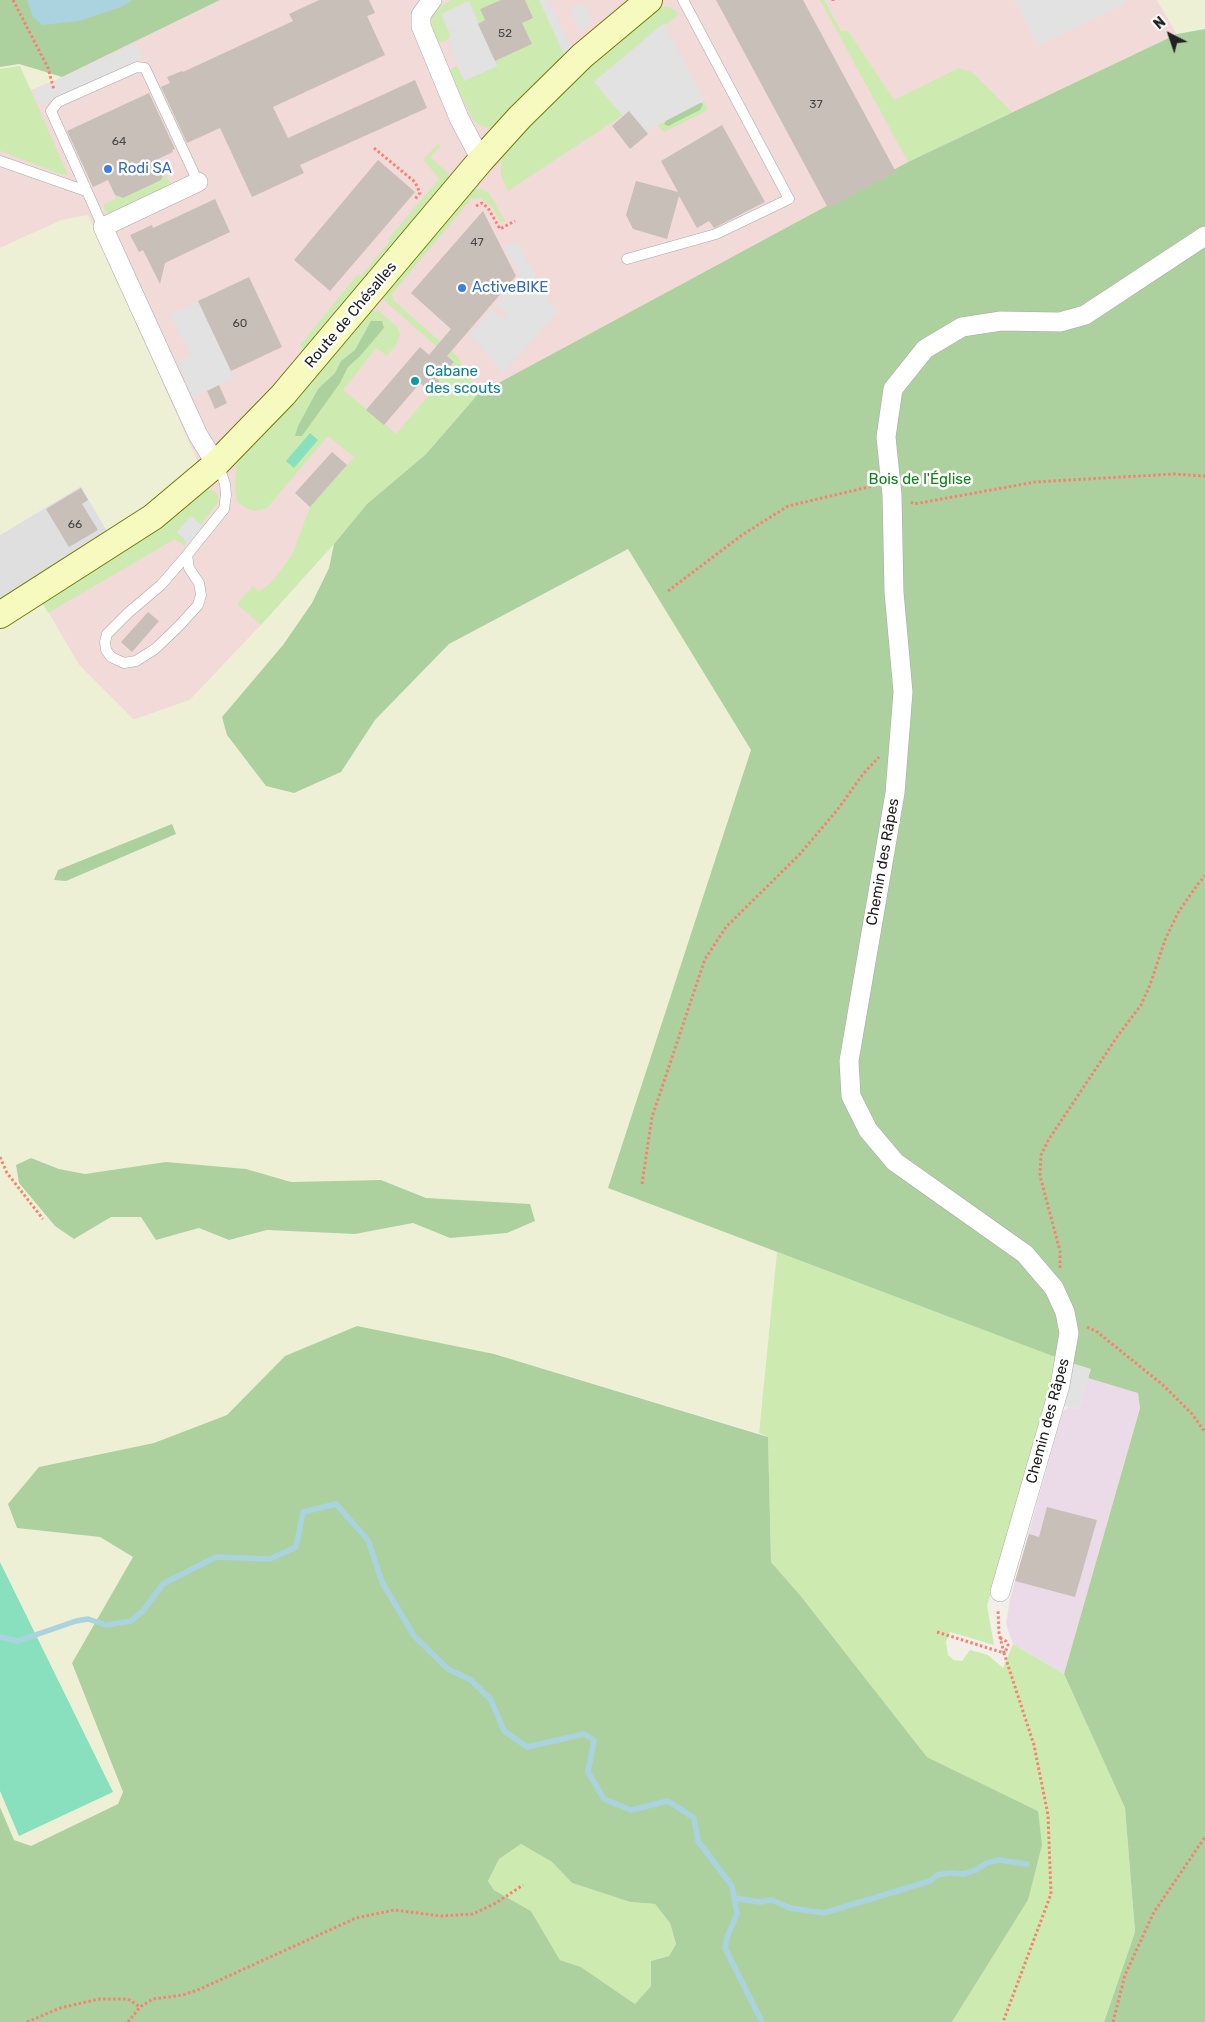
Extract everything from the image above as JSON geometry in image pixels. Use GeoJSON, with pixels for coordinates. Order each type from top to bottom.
{"type":"FeatureCollection","features":[{"type":"Feature","properties":{"kind":"street"},"geometry":{"type":"LineString","coordinates":[[432,0],[421,15],[421,26],[459,118],[481,160]]}},
{"type":"Feature","properties":{"kind":"street","name":"Route de Chésalles"},"geometry":{"type":"LineString","coordinates":[[0,615],[153,517],[216,464],[283,395],[481,160],[520,117],[582,56],[649,0]]}},
{"type":"Feature","properties":{"kind":"street"},"geometry":{"type":"LineString","coordinates":[[198,182],[102,227],[198,435],[216,464]]}},
{"type":"Feature","properties":{"kind":"street","name":"Chemin des Râpes"},"geometry":{"type":"LineString","coordinates":[[1000,1592],[1060,1385],[1068,1333],[1065,1312],[1054,1288],[1025,1254],[895,1162],[868,1130],[851,1096],[849,1061],[895,793],[903,692],[894,592],[892,495],[886,437],[893,389],[925,349],[962,327],[1001,321],[1060,322],[1085,315],[1205,236]]}},
{"type":"Feature","properties":{"kind":"lane"},"geometry":{"type":"LineString","coordinates":[[627,259],[716,234],[789,199],[683,0]]}},
{"type":"Feature","properties":{"kind":"lane"},"geometry":{"type":"LineString","coordinates":[[102,227],[51,111],[58,102],[137,67],[145,68],[198,182]]}},
{"type":"Feature","properties":{"kind":"lane"},"geometry":{"type":"LineString","coordinates":[[0,161],[86,191]]}},
{"type":"Feature","properties":{"kind":"lane"},"geometry":{"type":"LineString","coordinates":[[187,555],[189,568],[199,583],[201,595],[198,605],[155,649],[136,661],[124,663],[111,657],[106,650],[107,634],[121,619],[161,585],[224,509],[225,484],[216,464]]}},
{"type":"Feature","properties":{"kind":"path"},"geometry":{"type":"LineString","coordinates":[[13,0],[48,68],[58,102]]}},
{"type":"Feature","properties":{"kind":"path"},"geometry":{"type":"LineString","coordinates":[[374,148],[415,182],[420,194],[415,199]]}},
{"type":"Feature","properties":{"kind":"path"},"geometry":{"type":"LineString","coordinates":[[476,206],[482,203],[488,208],[500,229],[515,221]]}},
{"type":"Feature","properties":{"kind":"path"},"geometry":{"type":"LineString","coordinates":[[668,591],[742,534],[788,506],[873,486],[914,504],[1035,482],[1174,474],[1205,476]]}},
{"type":"Feature","properties":{"kind":"path"},"geometry":{"type":"LineString","coordinates":[[642,1184],[652,1117],[705,959],[726,927],[800,854],[838,809],[864,774],[890,744],[899,738]]}},
{"type":"Feature","properties":{"kind":"path"},"geometry":{"type":"LineString","coordinates":[[1054,1288],[1060,1265],[1060,1251],[1040,1176],[1041,1155],[1049,1139],[1117,1037],[1141,1005],[1150,985],[1165,940],[1179,911],[1205,876]]}},
{"type":"Feature","properties":{"kind":"path"},"geometry":{"type":"LineString","coordinates":[[0,1157],[7,1174],[43,1219]]}},
{"type":"Feature","properties":{"kind":"path"},"geometry":{"type":"LineString","coordinates":[[1067,1323],[1084,1326],[1096,1331],[1163,1385],[1192,1414],[1205,1432]]}},
{"type":"Feature","properties":{"kind":"path"},"geometry":{"type":"LineString","coordinates":[[1000,1592],[998,1614],[1000,1638],[1034,1745],[1048,1815],[1051,1894],[1004,2022]]}},
{"type":"Feature","properties":{"kind":"path"},"geometry":{"type":"LineString","coordinates":[[937,1632],[1004,1653]]}},
{"type":"Feature","properties":{"kind":"path"},"geometry":{"type":"LineString","coordinates":[[1113,2022],[1125,1975],[1154,1912],[1205,1837]]}},
{"type":"Feature","properties":{"kind":"path"},"geometry":{"type":"LineString","coordinates":[[128,2022],[140,2007],[154,2000],[183,1995],[200,1989],[356,1918],[394,1910],[441,1916],[472,1914],[496,1903],[522,1885]]}},
{"type":"Feature","properties":{"kind":"path"},"geometry":{"type":"LineString","coordinates":[[27,2022],[60,2008],[98,1999],[128,1999],[140,2007]]}},
{"type":"Feature","properties":{"kind":"shaded area"},"geometry":{"type":"Polygon","coordinates":[[[220,0],[1157,0],[1177,34],[908,162],[478,394],[367,504],[334,544],[261,625],[190,700],[133,720],[79,665],[41,600],[114,543],[62,220],[0,248],[0,103],[62,77],[220,0]]]}},
{"type":"Feature","properties":{"kind":"shaded area"},"geometry":{"type":"Polygon","coordinates":[[[539,0],[548,0],[572,50],[565,56],[539,0]]]}},
{"type":"Feature","properties":{"kind":"shaded area"},"geometry":{"type":"Polygon","coordinates":[[[1014,0],[1124,0],[1126,3],[1038,46],[1014,0]]]}},
{"type":"Feature","properties":{"kind":"shaded area"},"geometry":{"type":"Polygon","coordinates":[[[469,1],[497,66],[464,81],[451,50],[450,34],[441,14],[469,1]]]}},
{"type":"Feature","properties":{"kind":"shaded area"},"geometry":{"type":"Polygon","coordinates":[[[584,3],[592,21],[580,32],[570,9],[584,3]]]}},
{"type":"Feature","properties":{"kind":"shaded area"},"geometry":{"type":"Polygon","coordinates":[[[664,23],[704,101],[639,135],[594,82],[664,23]]]}},
{"type":"Feature","properties":{"kind":"shaded area"},"geometry":{"type":"Polygon","coordinates":[[[136,44],[143,57],[39,106],[33,91],[136,44]]]}},
{"type":"Feature","properties":{"kind":"shaded area"},"geometry":{"type":"Polygon","coordinates":[[[516,241],[557,314],[503,373],[469,336],[492,309],[503,319],[508,315],[496,305],[520,277],[504,247],[516,241]]]}},
{"type":"Feature","properties":{"kind":"shaded area"},"geometry":{"type":"Polygon","coordinates":[[[198,301],[234,379],[193,397],[177,362],[191,356],[170,315],[198,301]]]}},
{"type":"Feature","properties":{"kind":"shaded area"},"geometry":{"type":"Polygon","coordinates":[[[81,486],[114,543],[0,615],[0,535],[81,486]]]}},
{"type":"Feature","properties":{"kind":"shaded area"},"geometry":{"type":"Polygon","coordinates":[[[191,516],[206,530],[193,547],[177,532],[191,516]]]}},
{"type":"Feature","properties":{"kind":"shaded area"},"geometry":{"type":"Polygon","coordinates":[[[1071,1363],[1091,1369],[1079,1409],[1059,1405],[1071,1363]]]}},
{"type":"Feature","properties":{"kind":"shaded area"},"geometry":{"type":"Polygon","coordinates":[[[1088,1378],[1138,1392],[1140,1407],[1064,1674],[1013,1644],[1006,1624],[1010,1599],[1063,1411],[1069,1407],[1079,1409],[1088,1378]]]}},
{"type":"Feature","properties":{"kind":"green space"},"geometry":{"type":"Polygon","coordinates":[[[0,0],[220,0],[62,77],[19,64],[0,67],[0,0]]]}},
{"type":"Feature","properties":{"kind":"green space"},"geometry":{"type":"Polygon","coordinates":[[[451,0],[501,0],[480,9],[485,20],[478,24],[469,1],[441,14],[450,34],[449,39],[439,43],[436,42],[430,29],[431,19],[438,8],[451,0]]]}},
{"type":"Feature","properties":{"kind":"green space"},"geometry":{"type":"Polygon","coordinates":[[[525,0],[539,0],[565,56],[493,128],[483,127],[473,120],[450,73],[452,68],[457,66],[464,80],[497,66],[495,61],[532,44],[522,23],[533,17],[525,0]]]}},
{"type":"Feature","properties":{"kind":"green space"},"geometry":{"type":"Polygon","coordinates":[[[820,0],[824,0],[841,31],[848,31],[894,100],[959,68],[972,72],[1012,112],[908,162],[820,0]]]}},
{"type":"Feature","properties":{"kind":"green space"},"geometry":{"type":"Polygon","coordinates":[[[1157,0],[1205,0],[1205,29],[1177,34],[1157,0]]]}},
{"type":"Feature","properties":{"kind":"green space"},"geometry":{"type":"Polygon","coordinates":[[[662,7],[670,7],[679,14],[665,25],[664,23],[594,82],[623,115],[508,191],[501,176],[501,162],[506,146],[593,60],[652,12],[662,7]]]}},
{"type":"Feature","properties":{"kind":"green space","name":"Bois de l'Église"},"geometry":{"type":"Polygon","coordinates":[[[1205,29],[1205,2022],[1104,2022],[1135,1932],[1125,1808],[1064,1674],[1140,1408],[1138,1393],[1088,1378],[1090,1369],[608,1188],[751,750],[628,549],[449,644],[375,720],[341,772],[294,793],[266,786],[227,735],[222,717],[283,645],[312,603],[329,568],[334,544],[367,504],[426,454],[478,394],[908,162],[1177,34],[1205,29]]]}},
{"type":"Feature","properties":{"kind":"green space"},"geometry":{"type":"Polygon","coordinates":[[[19,64],[62,77],[0,103],[0,67],[19,64]]]}},
{"type":"Feature","properties":{"kind":"green space"},"geometry":{"type":"Polygon","coordinates":[[[20,66],[68,175],[60,174],[0,151],[0,69],[20,66]]]}},
{"type":"Feature","properties":{"kind":"green space"},"geometry":{"type":"Polygon","coordinates":[[[696,101],[703,104],[700,110],[668,126],[664,124],[668,117],[696,101]]]}},
{"type":"Feature","properties":{"kind":"green space"},"geometry":{"type":"Polygon","coordinates":[[[704,101],[708,110],[664,132],[657,125],[704,101]]]}},
{"type":"Feature","properties":{"kind":"green space"},"geometry":{"type":"Polygon","coordinates":[[[438,144],[441,146],[430,157],[451,178],[303,352],[300,345],[358,274],[361,276],[389,242],[388,239],[439,179],[423,159],[438,144]]]}},
{"type":"Feature","properties":{"kind":"green space"},"geometry":{"type":"Polygon","coordinates":[[[164,173],[171,184],[170,189],[109,214],[104,210],[104,204],[116,199],[115,195],[123,198],[164,173]]]}},
{"type":"Feature","properties":{"kind":"green space"},"geometry":{"type":"Polygon","coordinates":[[[474,189],[482,189],[489,193],[505,221],[501,223],[492,207],[481,198],[471,199],[392,294],[394,301],[458,357],[478,394],[426,454],[367,504],[334,544],[261,625],[237,604],[253,586],[259,591],[271,583],[292,555],[310,507],[354,457],[328,436],[267,508],[255,511],[237,502],[235,488],[237,459],[366,311],[379,311],[396,326],[400,334],[397,343],[387,356],[376,348],[343,390],[396,434],[440,382],[438,380],[454,362],[385,301],[383,296],[474,189]]]}},
{"type":"Feature","properties":{"kind":"green space"},"geometry":{"type":"Polygon","coordinates":[[[88,215],[197,460],[190,487],[114,543],[81,486],[0,535],[0,248],[62,220],[88,215]]]}},
{"type":"Feature","properties":{"kind":"green space"},"geometry":{"type":"Polygon","coordinates":[[[371,321],[382,321],[384,328],[348,367],[340,383],[302,436],[295,436],[298,426],[318,389],[335,373],[341,361],[355,350],[371,321]]]}},
{"type":"Feature","properties":{"kind":"green space"},"geometry":{"type":"Polygon","coordinates":[[[310,433],[318,440],[294,468],[286,461],[310,433]]]}},
{"type":"Feature","properties":{"kind":"green space"},"geometry":{"type":"Polygon","coordinates":[[[208,489],[218,495],[219,501],[201,525],[191,516],[177,532],[187,542],[184,546],[175,539],[48,613],[41,600],[200,491],[208,489]]]}},
{"type":"Feature","properties":{"kind":"green space"},"geometry":{"type":"Polygon","coordinates":[[[334,544],[329,568],[312,603],[283,645],[222,717],[227,735],[266,786],[341,772],[375,720],[449,644],[628,549],[751,750],[608,1188],[777,1252],[759,1433],[494,1354],[285,1356],[227,1415],[154,1443],[39,1467],[17,1528],[100,1537],[133,1557],[72,1663],[123,1792],[118,1805],[31,1846],[14,1840],[0,1807],[0,615],[41,600],[79,665],[134,720],[190,700],[334,544]],[[31,1158],[16,1165],[19,1183],[55,1226],[74,1239],[111,1217],[141,1217],[157,1240],[199,1228],[229,1240],[267,1230],[355,1234],[413,1223],[450,1238],[507,1233],[530,1204],[426,1198],[381,1180],[291,1182],[246,1169],[85,1174],[59,1169],[31,1158]]]}},
{"type":"Feature","properties":{"kind":"green space"},"geometry":{"type":"Polygon","coordinates":[[[172,824],[176,834],[66,881],[54,880],[58,870],[172,824]]]}},
{"type":"Feature","properties":{"kind":"green space"},"geometry":{"type":"Polygon","coordinates":[[[31,1158],[59,1169],[85,1174],[166,1162],[246,1169],[291,1182],[381,1180],[426,1198],[530,1204],[535,1221],[507,1233],[450,1238],[413,1223],[355,1234],[267,1230],[229,1240],[199,1228],[156,1240],[141,1217],[111,1217],[74,1239],[55,1226],[19,1183],[16,1165],[31,1158]]]}},
{"type":"Feature","properties":{"kind":"green space"},"geometry":{"type":"Polygon","coordinates":[[[777,1252],[1058,1358],[987,1606],[994,1645],[950,1632],[946,1642],[948,1655],[954,1660],[962,1661],[970,1650],[988,1655],[1003,1668],[1013,1644],[1064,1674],[1125,1808],[1135,1932],[1104,2022],[952,2022],[1028,1900],[1038,1811],[927,1757],[800,1595],[771,1562],[768,1437],[759,1433],[777,1252]]]}},
{"type":"Feature","properties":{"kind":"green space"},"geometry":{"type":"Polygon","coordinates":[[[357,1326],[494,1354],[768,1437],[771,1562],[800,1595],[927,1757],[1038,1811],[1042,1845],[1028,1900],[952,2022],[0,2022],[0,1807],[14,1840],[31,1846],[118,1804],[123,1792],[72,1663],[133,1557],[100,1537],[17,1528],[8,1504],[39,1467],[154,1443],[227,1415],[285,1356],[357,1326]],[[521,1844],[499,1859],[488,1881],[494,1890],[531,1911],[560,1960],[581,1967],[635,2004],[651,1986],[651,1961],[669,1956],[676,1944],[670,1923],[655,1904],[630,1902],[572,1883],[552,1862],[521,1844]]]}},
{"type":"Feature","properties":{"kind":"green space"},"geometry":{"type":"Polygon","coordinates":[[[0,1562],[113,1792],[19,1836],[0,1791],[0,1562]]]}},
{"type":"Feature","properties":{"kind":"green space"},"geometry":{"type":"Polygon","coordinates":[[[521,1844],[552,1862],[572,1883],[630,1902],[655,1904],[670,1923],[676,1944],[669,1956],[651,1961],[651,1986],[635,2004],[581,1967],[560,1960],[531,1911],[494,1890],[488,1881],[499,1859],[521,1844]]]}},
{"type":"Feature","properties":{"kind":"water"},"geometry":{"type":"Polygon","coordinates":[[[27,0],[132,0],[121,7],[79,21],[42,25],[33,17],[27,0]]]}},
{"type":"Feature","properties":{"kind":"building"},"geometry":{"type":"Polygon","coordinates":[[[319,0],[369,0],[375,13],[367,16],[385,55],[273,107],[288,138],[415,80],[427,108],[300,165],[304,173],[252,197],[220,128],[187,143],[161,87],[170,83],[167,77],[183,72],[293,21],[289,14],[319,0]]]}},
{"type":"Feature","properties":{"kind":"building"},"geometry":{"type":"Polygon","coordinates":[[[501,0],[525,0],[533,18],[522,23],[532,44],[495,61],[478,24],[485,20],[480,9],[501,0]]]}},
{"type":"Feature","properties":{"kind":"building"},"geometry":{"type":"Polygon","coordinates":[[[716,0],[803,0],[896,172],[828,208],[716,0]]]}},
{"type":"Feature","properties":{"kind":"building"},"geometry":{"type":"Polygon","coordinates":[[[149,93],[175,149],[172,150],[173,152],[158,159],[164,173],[161,180],[123,198],[115,195],[108,180],[93,187],[67,131],[149,93]]]}},
{"type":"Feature","properties":{"kind":"building"},"geometry":{"type":"Polygon","coordinates":[[[629,111],[648,134],[630,149],[612,126],[629,111]]]}},
{"type":"Feature","properties":{"kind":"building"},"geometry":{"type":"Polygon","coordinates":[[[722,125],[765,202],[714,228],[709,221],[697,228],[679,196],[667,239],[633,229],[626,215],[636,181],[678,192],[661,161],[722,125]]]}},
{"type":"Feature","properties":{"kind":"building"},"geometry":{"type":"Polygon","coordinates":[[[378,160],[415,192],[330,291],[294,260],[378,160]]]}},
{"type":"Feature","properties":{"kind":"building"},"geometry":{"type":"Polygon","coordinates":[[[215,199],[230,232],[165,263],[160,284],[143,250],[139,252],[130,235],[152,225],[153,228],[215,199]]]}},
{"type":"Feature","properties":{"kind":"building"},"geometry":{"type":"Polygon","coordinates":[[[483,211],[516,276],[447,356],[454,362],[438,380],[440,382],[431,392],[420,383],[384,425],[366,410],[420,347],[429,355],[451,329],[411,293],[483,211]]]}},
{"type":"Feature","properties":{"kind":"building"},"geometry":{"type":"Polygon","coordinates":[[[249,277],[282,347],[231,371],[198,301],[249,277]]]}},
{"type":"Feature","properties":{"kind":"building"},"geometry":{"type":"Polygon","coordinates":[[[219,385],[227,403],[215,409],[207,391],[219,385]]]}},
{"type":"Feature","properties":{"kind":"building"},"geometry":{"type":"Polygon","coordinates":[[[332,452],[347,465],[310,507],[295,493],[332,452]]]}},
{"type":"Feature","properties":{"kind":"building"},"geometry":{"type":"Polygon","coordinates":[[[81,488],[88,500],[82,504],[98,530],[69,547],[46,509],[81,488]]]}},
{"type":"Feature","properties":{"kind":"building"},"geometry":{"type":"Polygon","coordinates":[[[148,612],[159,621],[132,652],[121,642],[148,612]]]}},
{"type":"Feature","properties":{"kind":"building"},"geometry":{"type":"Polygon","coordinates":[[[1047,1507],[1097,1520],[1075,1597],[1015,1581],[1029,1534],[1039,1537],[1047,1507]]]}},
{"type":"Feature","properties":{"kind":"waterway"},"geometry":{"type":"LineString","coordinates":[[0,1637],[18,1641],[76,1621],[88,1619],[106,1625],[131,1621],[143,1611],[163,1584],[216,1557],[270,1559],[296,1547],[303,1512],[336,1504],[368,1540],[382,1582],[414,1636],[448,1669],[471,1680],[491,1700],[504,1731],[527,1747],[584,1734],[594,1740],[588,1772],[604,1799],[631,1810],[668,1801],[694,1818],[698,1841],[732,1886],[737,1914],[727,1937],[725,1948],[762,2022]]}},
{"type":"Feature","properties":{"kind":"waterway"},"geometry":{"type":"LineString","coordinates":[[734,1898],[760,1902],[772,1900],[790,1908],[824,1913],[930,1881],[937,1875],[963,1874],[976,1870],[987,1863],[999,1860],[1027,1864]]}},
{"type":"Feature","properties":{"kind":"place","name":"Rodi SA"},"geometry":{"type":"Point","coordinates":[108,169]}},
{"type":"Feature","properties":{"kind":"place","name":"ActiveBIKE"},"geometry":{"type":"Point","coordinates":[462,288]}},
{"type":"Feature","properties":{"kind":"place","name":"Cabane des scouts"},"geometry":{"type":"Point","coordinates":[415,381]}}]}
